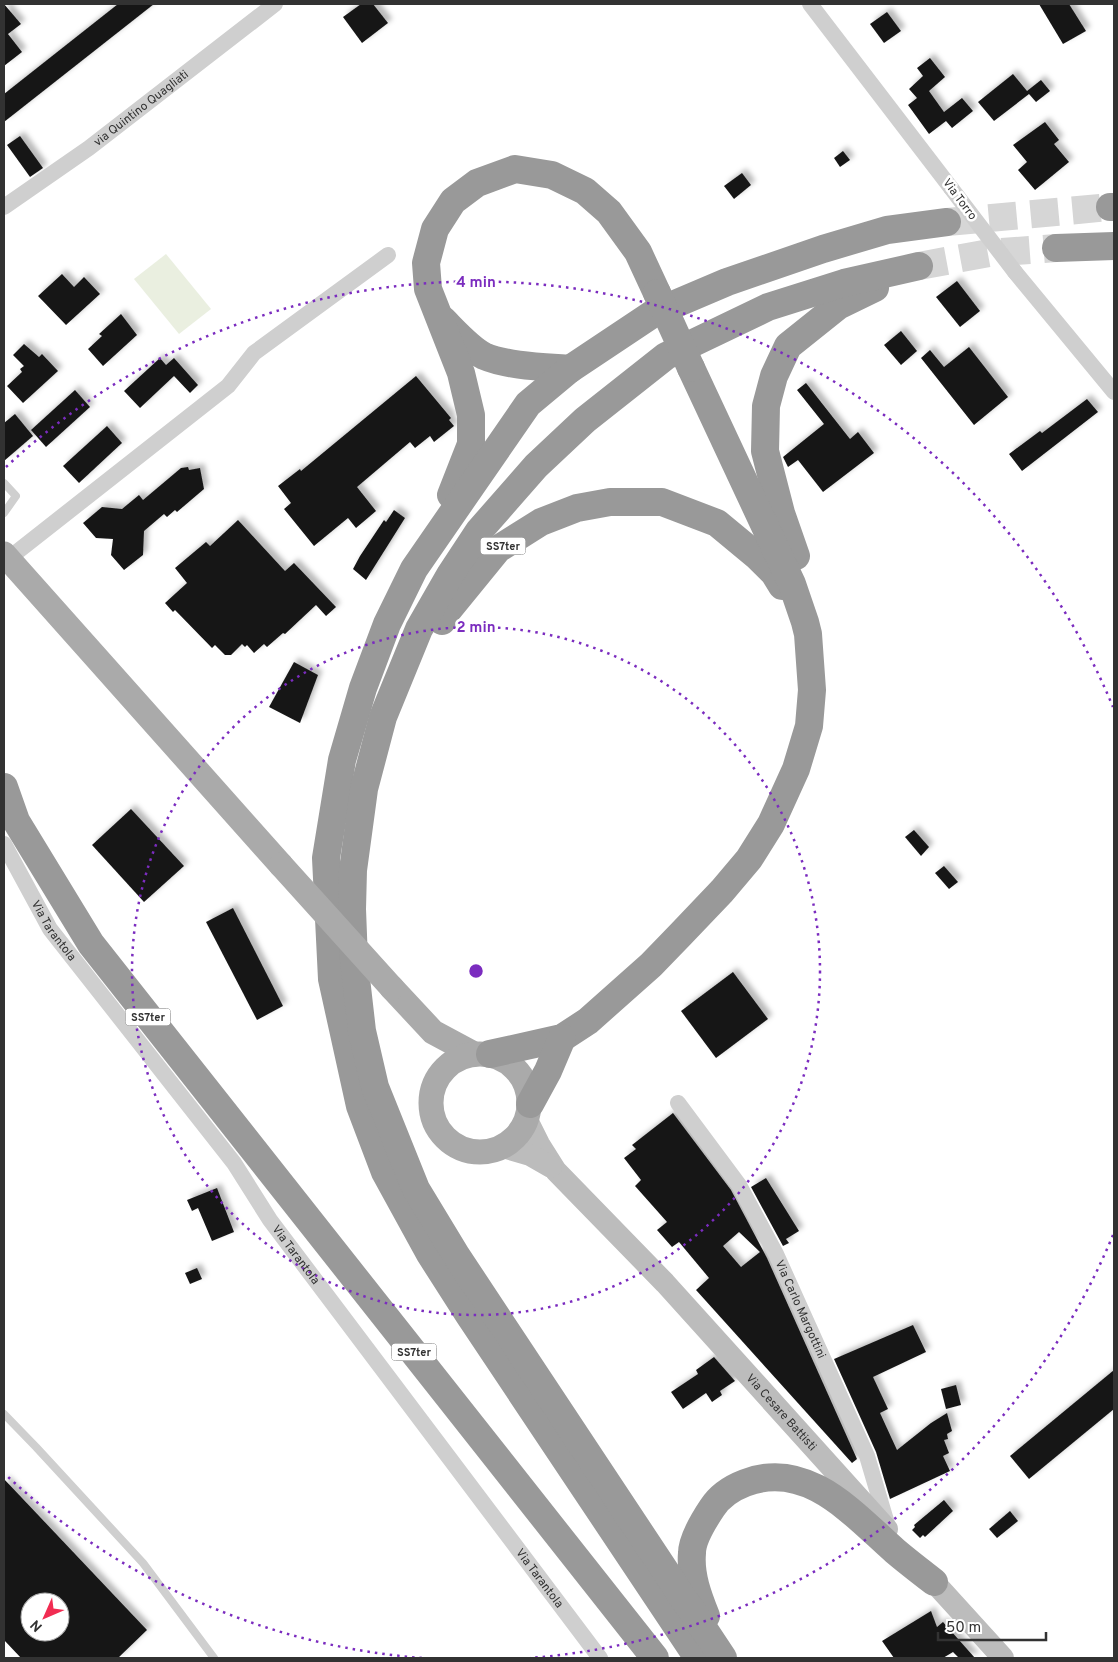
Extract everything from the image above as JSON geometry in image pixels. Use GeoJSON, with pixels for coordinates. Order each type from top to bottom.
{"type":"FeatureCollection","features":[{"type":"Feature","properties":{"kind":"highway"},"geometry":{"type":"LineString","coordinates":[[430,544],[471,444],[471,415],[461,373],[428,289],[426,263],[435,228],[453,201],[477,183],[515,169],[552,175],[585,191],[609,212],[638,252],[792,584],[808,634],[812,690],[809,726],[796,769],[770,824],[749,859],[728,885],[651,965],[588,1021],[562,1038],[482,1054]]}},
{"type":"Feature","properties":{"kind":"highway"},"geometry":{"type":"LineString","coordinates":[[698,1658],[468,1315],[430,1254],[385,1172],[360,1106],[332,979],[326,858],[342,760],[363,688],[387,624],[414,569],[528,404],[570,369],[654,313],[727,282],[823,249],[887,230],[946,222]]}},
{"type":"Feature","properties":{"kind":"highway"},"geometry":{"type":"LineString","coordinates":[[1056,248],[1114,246]]}},
{"type":"Feature","properties":{"kind":"highway"},"geometry":{"type":"LineString","coordinates":[[723,1658],[456,1255],[416,1189],[375,1087],[362,1031],[354,961],[353,870],[364,789],[383,717],[419,629],[450,575],[479,531],[536,466],[585,420],[666,356],[768,306],[844,283],[919,266],[838,306],[788,346],[774,376],[766,406],[765,452],[781,513],[800,568],[805,622]]}},
{"type":"Feature","properties":{"kind":"highway"},"geometry":{"type":"LineString","coordinates":[[437,313],[460,337],[484,355],[519,364],[570,369]]}},
{"type":"Feature","properties":{"kind":"highway","name":"SS7ter"},"geometry":{"type":"LineString","coordinates":[[353,870],[404,713],[444,614],[498,549],[541,522],[577,508],[610,502],[662,502],[717,522],[774,574],[805,622]]}},
{"type":"Feature","properties":{"kind":"highway","name":"SS7ter"},"geometry":{"type":"LineString","coordinates":[[4,787],[16,820],[91,944],[656,1658]]}},
{"type":"Feature","properties":{"kind":"highway"},"geometry":{"type":"LineString","coordinates":[[528,1112],[562,1038]]}},
{"type":"Feature","properties":{"kind":"highway"},"geometry":{"type":"LineString","coordinates":[[730,1658],[707,1621],[695,1587],[692,1552],[701,1524],[715,1503],[736,1487],[760,1477],[789,1478],[822,1490],[852,1511],[895,1551],[934,1582]]}},
{"type":"Feature","properties":{"kind":"main road"},"geometry":{"type":"LineString","coordinates":[[6,556],[432,1032],[482,1054],[506,1061],[519,1072],[528,1087],[528,1112],[517,1136],[503,1147],[488,1152],[471,1151],[456,1146],[443,1135],[435,1121],[431,1106],[433,1089],[440,1075],[454,1060],[482,1054]]}},
{"type":"Feature","properties":{"kind":"main road"},"geometry":{"type":"LineString","coordinates":[[432,1032],[440,1075]]}},
{"type":"Feature","properties":{"kind":"main road","name":"Via Cesare Battisti"},"geometry":{"type":"LineString","coordinates":[[528,1112],[539,1144],[556,1170],[665,1283],[1003,1658]]}},
{"type":"Feature","properties":{"kind":"main road","name":"Via Cesare Battisti"},"geometry":{"type":"LineString","coordinates":[[503,1147],[530,1155],[556,1170]]}},
{"type":"Feature","properties":{"kind":"street","name":"via Quintino Quagliati"},"geometry":{"type":"LineString","coordinates":[[4,208],[90,148],[275,4]]}},
{"type":"Feature","properties":{"kind":"street","name":"Via Torro"},"geometry":{"type":"LineString","coordinates":[[810,4],[1015,272],[1114,392]]}},
{"type":"Feature","properties":{"kind":"street"},"geometry":{"type":"LineString","coordinates":[[6,556],[228,386],[254,354],[388,255]]}},
{"type":"Feature","properties":{"kind":"street","name":"Via Tarantola"},"geometry":{"type":"LineString","coordinates":[[4,844],[50,929],[234,1163],[270,1220],[600,1658]]}},
{"type":"Feature","properties":{"kind":"street","name":"Via Carlo Margottini"},"geometry":{"type":"LineString","coordinates":[[678,1103],[738,1185],[776,1254],[867,1456],[890,1533]]}},
{"type":"Feature","properties":{"kind":"lane"},"geometry":{"type":"LineString","coordinates":[[4,483],[16,496],[4,513]]}},
{"type":"Feature","properties":{"kind":"lane"},"geometry":{"type":"LineString","coordinates":[[4,1414],[142,1563],[214,1658]]}},
{"type":"Feature","properties":{"kind":"shaded area"},"geometry":{"type":"Polygon","coordinates":[[[166,254],[211,309],[179,334],[134,279],[166,254]]]}},
{"type":"Feature","properties":{"kind":"building"},"geometry":{"type":"Polygon","coordinates":[[[4,4],[21,24],[8,34],[22,52],[4,66],[4,4]]]}},
{"type":"Feature","properties":{"kind":"building"},"geometry":{"type":"Polygon","coordinates":[[[118,4],[154,4],[4,122],[4,94],[118,4]]]}},
{"type":"Feature","properties":{"kind":"building"},"geometry":{"type":"Polygon","coordinates":[[[361,4],[373,4],[388,23],[362,43],[343,17],[361,4]]]}},
{"type":"Feature","properties":{"kind":"building"},"geometry":{"type":"Polygon","coordinates":[[[1039,4],[1069,4],[1086,31],[1063,44],[1039,4]]]}},
{"type":"Feature","properties":{"kind":"building"},"geometry":{"type":"Polygon","coordinates":[[[887,12],[901,31],[884,43],[870,24],[887,12]]]}},
{"type":"Feature","properties":{"kind":"building"},"geometry":{"type":"Polygon","coordinates":[[[930,58],[945,77],[929,91],[944,112],[962,98],[973,111],[952,128],[946,121],[929,134],[908,105],[917,98],[909,89],[923,76],[917,68],[930,58]]]}},
{"type":"Feature","properties":{"kind":"building"},"geometry":{"type":"Polygon","coordinates":[[[1013,74],[1027,91],[1041,80],[1050,91],[1036,102],[1029,94],[994,121],[978,102],[1013,74]]]}},
{"type":"Feature","properties":{"kind":"building"},"geometry":{"type":"Polygon","coordinates":[[[1045,122],[1059,140],[1054,144],[1069,162],[1035,190],[1018,170],[1027,162],[1013,145],[1045,122]]]}},
{"type":"Feature","properties":{"kind":"building"},"geometry":{"type":"Polygon","coordinates":[[[20,136],[43,168],[30,177],[7,145],[20,136]]]}},
{"type":"Feature","properties":{"kind":"building"},"geometry":{"type":"Polygon","coordinates":[[[843,151],[850,160],[840,167],[834,158],[843,151]]]}},
{"type":"Feature","properties":{"kind":"building"},"geometry":{"type":"Polygon","coordinates":[[[742,173],[751,185],[734,199],[724,186],[742,173]]]}},
{"type":"Feature","properties":{"kind":"building"},"geometry":{"type":"Polygon","coordinates":[[[62,274],[74,287],[84,277],[100,294],[66,325],[38,296],[62,274]]]}},
{"type":"Feature","properties":{"kind":"building"},"geometry":{"type":"Polygon","coordinates":[[[957,281],[980,311],[960,327],[936,297],[957,281]]]}},
{"type":"Feature","properties":{"kind":"building"},"geometry":{"type":"Polygon","coordinates":[[[121,314],[137,335],[103,366],[88,349],[102,336],[99,334],[121,314]]]}},
{"type":"Feature","properties":{"kind":"building"},"geometry":{"type":"Polygon","coordinates":[[[901,331],[917,351],[901,365],[884,345],[901,331]]]}},
{"type":"Feature","properties":{"kind":"building"},"geometry":{"type":"Polygon","coordinates":[[[24,344],[39,357],[42,354],[58,371],[23,403],[7,386],[22,372],[20,369],[24,366],[13,355],[24,344]]]}},
{"type":"Feature","properties":{"kind":"building"},"geometry":{"type":"Polygon","coordinates":[[[969,347],[1008,397],[974,425],[921,358],[930,350],[944,367],[969,347]]]}},
{"type":"Feature","properties":{"kind":"building"},"geometry":{"type":"Polygon","coordinates":[[[160,358],[166,365],[174,358],[198,385],[190,393],[174,376],[140,408],[124,391],[160,358]]]}},
{"type":"Feature","properties":{"kind":"building"},"geometry":{"type":"Polygon","coordinates":[[[416,376],[451,418],[449,420],[454,426],[434,442],[430,436],[415,448],[410,442],[357,487],[376,511],[356,528],[348,518],[314,546],[284,509],[291,503],[278,486],[300,469],[301,471],[416,376]]]}},
{"type":"Feature","properties":{"kind":"building"},"geometry":{"type":"Polygon","coordinates":[[[806,383],[850,439],[858,432],[874,453],[823,492],[798,460],[788,467],[783,457],[824,424],[797,390],[806,383]]]}},
{"type":"Feature","properties":{"kind":"building"},"geometry":{"type":"Polygon","coordinates":[[[75,390],[90,407],[46,447],[31,430],[75,390]]]}},
{"type":"Feature","properties":{"kind":"building"},"geometry":{"type":"Polygon","coordinates":[[[1087,399],[1098,412],[1022,471],[1009,454],[1040,431],[1042,433],[1087,399]]]}},
{"type":"Feature","properties":{"kind":"building"},"geometry":{"type":"Polygon","coordinates":[[[15,414],[33,436],[4,461],[4,423],[15,414]]]}},
{"type":"Feature","properties":{"kind":"building"},"geometry":{"type":"Polygon","coordinates":[[[107,426],[122,443],[79,483],[63,466],[107,426]]]}},
{"type":"Feature","properties":{"kind":"building"},"geometry":{"type":"Polygon","coordinates":[[[188,467],[189,470],[200,468],[204,489],[177,512],[175,510],[167,517],[164,514],[144,531],[143,555],[124,570],[111,555],[113,539],[96,538],[83,523],[102,507],[122,509],[139,495],[143,500],[181,468],[188,467]]]}},
{"type":"Feature","properties":{"kind":"building"},"geometry":{"type":"Polygon","coordinates":[[[394,510],[405,518],[366,580],[353,569],[384,520],[386,522],[394,510]]]}},
{"type":"Feature","properties":{"kind":"building"},"geometry":{"type":"Polygon","coordinates":[[[238,520],[285,571],[294,563],[336,607],[326,616],[316,605],[285,634],[283,633],[267,647],[264,644],[254,653],[247,645],[245,647],[242,644],[231,655],[225,655],[215,645],[212,648],[175,610],[173,612],[165,603],[187,583],[175,568],[206,542],[210,546],[238,520]]]}},
{"type":"Feature","properties":{"kind":"building"},"geometry":{"type":"Polygon","coordinates":[[[294,662],[318,675],[300,723],[269,707],[294,662]]]}},
{"type":"Feature","properties":{"kind":"building"},"geometry":{"type":"Polygon","coordinates":[[[131,809],[184,866],[144,902],[92,845],[131,809]]]}},
{"type":"Feature","properties":{"kind":"building"},"geometry":{"type":"Polygon","coordinates":[[[914,830],[929,847],[921,856],[905,837],[914,830]]]}},
{"type":"Feature","properties":{"kind":"building"},"geometry":{"type":"Polygon","coordinates":[[[944,866],[958,882],[949,889],[935,873],[944,866]]]}},
{"type":"Feature","properties":{"kind":"building"},"geometry":{"type":"Polygon","coordinates":[[[233,908],[283,1006],[257,1020],[206,922],[233,908]]]}},
{"type":"Feature","properties":{"kind":"building"},"geometry":{"type":"Polygon","coordinates":[[[733,972],[768,1019],[716,1058],[681,1011],[733,972]]]}},
{"type":"Feature","properties":{"kind":"building"},"geometry":{"type":"Polygon","coordinates":[[[673,1113],[731,1190],[767,1258],[857,1459],[852,1463],[696,1290],[709,1278],[679,1242],[672,1247],[657,1230],[667,1222],[635,1186],[641,1180],[624,1158],[636,1149],[632,1145],[673,1113]],[[739,1232],[723,1246],[741,1267],[760,1252],[739,1232]]]}},
{"type":"Feature","properties":{"kind":"building"},"geometry":{"type":"Polygon","coordinates":[[[766,1178],[799,1231],[786,1239],[789,1243],[783,1246],[751,1187],[766,1178]]]}},
{"type":"Feature","properties":{"kind":"building"},"geometry":{"type":"Polygon","coordinates":[[[217,1188],[234,1232],[212,1241],[198,1208],[192,1211],[187,1200],[217,1188]]]}},
{"type":"Feature","properties":{"kind":"building"},"geometry":{"type":"Polygon","coordinates":[[[197,1268],[202,1279],[190,1284],[185,1273],[197,1268]]]}},
{"type":"Feature","properties":{"kind":"building"},"geometry":{"type":"Polygon","coordinates":[[[913,1325],[926,1352],[873,1377],[888,1409],[880,1413],[897,1450],[947,1413],[952,1431],[947,1434],[948,1439],[944,1440],[949,1453],[943,1456],[950,1471],[890,1499],[876,1452],[834,1359],[913,1325]]]}},
{"type":"Feature","properties":{"kind":"building"},"geometry":{"type":"Polygon","coordinates":[[[714,1357],[735,1381],[720,1391],[722,1395],[712,1402],[706,1393],[683,1409],[671,1392],[698,1374],[696,1370],[714,1357]]]}},
{"type":"Feature","properties":{"kind":"building"},"geometry":{"type":"Polygon","coordinates":[[[1114,1370],[1114,1409],[1029,1479],[1010,1456],[1114,1370]]]}},
{"type":"Feature","properties":{"kind":"building"},"geometry":{"type":"Polygon","coordinates":[[[956,1385],[961,1405],[946,1409],[941,1389],[956,1385]]]}},
{"type":"Feature","properties":{"kind":"building"},"geometry":{"type":"Polygon","coordinates":[[[4,1479],[147,1630],[118,1658],[21,1658],[4,1640],[4,1479]]]}},
{"type":"Feature","properties":{"kind":"building"},"geometry":{"type":"Polygon","coordinates":[[[944,1500],[953,1511],[925,1537],[923,1535],[920,1538],[912,1530],[915,1527],[914,1525],[944,1500]]]}},
{"type":"Feature","properties":{"kind":"building"},"geometry":{"type":"Polygon","coordinates":[[[1010,1511],[1018,1521],[997,1538],[989,1529],[1010,1511]]]}},
{"type":"Feature","properties":{"kind":"building"},"geometry":{"type":"Polygon","coordinates":[[[931,1611],[937,1627],[943,1622],[975,1658],[959,1658],[953,1652],[943,1658],[894,1658],[882,1641],[931,1611]]]}},
{"type":"Feature","properties":{"kind":"tunnel"},"geometry":{"type":"LineString","coordinates":[[947,222],[1110,207]]}},
{"type":"Feature","properties":{"kind":"tunnel"},"geometry":{"type":"LineString","coordinates":[[919,266],[989,253],[1056,248]]}}]}
